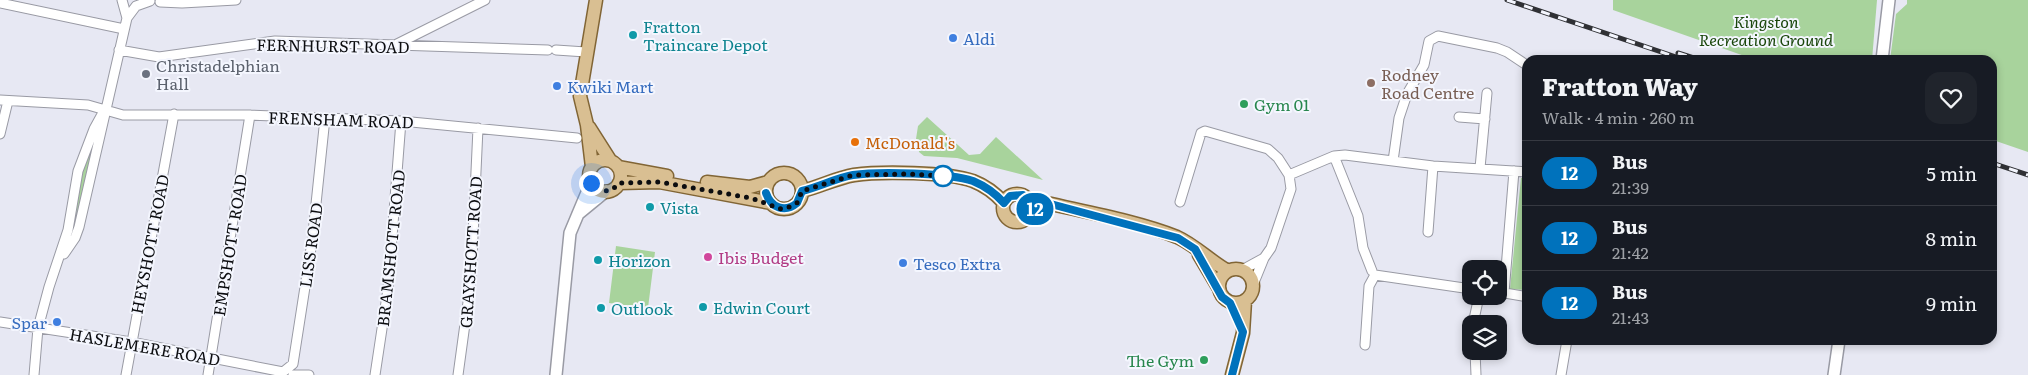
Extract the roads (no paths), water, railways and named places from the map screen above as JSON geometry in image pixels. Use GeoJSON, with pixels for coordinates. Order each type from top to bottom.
{"type":"FeatureCollection","features":[{"type":"Feature","properties":{"kind":"main road"},"geometry":{"type":"LineString","coordinates":[[587,125],[621,175],[619,183],[611,190],[597,190],[591,183],[589,175],[592,167],[587,125],[580,96],[596,0]]}},
{"type":"Feature","properties":{"kind":"main road"},"geometry":{"type":"LineString","coordinates":[[1883,55],[1889,0]]}},
{"type":"Feature","properties":{"kind":"main road"},"geometry":{"type":"LineString","coordinates":[[592,167],[600,161],[750,187],[768,182],[780,174],[790,174],[800,182],[802,191],[800,198],[793,206],[781,209],[771,203],[659,182],[619,183]]}},
{"type":"Feature","properties":{"kind":"main road"},"geometry":{"type":"LineString","coordinates":[[802,191],[853,175],[907,174],[951,177],[972,181],[991,190],[1004,203]]}},
{"type":"Feature","properties":{"kind":"main road"},"geometry":{"type":"LineString","coordinates":[[768,182],[766,193],[771,203]]}},
{"type":"Feature","properties":{"kind":"main road"},"geometry":{"type":"LineString","coordinates":[[556,375],[570,233],[591,183]]}},
{"type":"Feature","properties":{"kind":"main road"},"geometry":{"type":"LineString","coordinates":[[577,215],[606,191]]}},
{"type":"Feature","properties":{"kind":"main road"},"geometry":{"type":"LineString","coordinates":[[1032,210],[1030,201],[1023,195],[1010,196],[1004,203],[1004,212],[1013,222],[1024,221],[1032,210],[1047,203],[1178,238],[1210,262],[1228,270],[1242,270],[1250,276],[1253,286],[1251,295],[1245,301],[1230,303]]}},
{"type":"Feature","properties":{"kind":"main road"},"geometry":{"type":"LineString","coordinates":[[1195,249],[1222,297],[1230,303],[1243,332]]}},
{"type":"Feature","properties":{"kind":"main road"},"geometry":{"type":"LineString","coordinates":[[1218,287],[1221,278],[1228,270]]}},
{"type":"Feature","properties":{"kind":"main road"},"geometry":{"type":"LineString","coordinates":[[1232,375],[1243,332],[1245,301]]}},
{"type":"Feature","properties":{"kind":"main road"},"geometry":{"type":"LineString","coordinates":[[1834,375],[1838,345]]}},
{"type":"Feature","properties":{"kind":"street"},"geometry":{"type":"LineString","coordinates":[[122,0],[127,18]]}},
{"type":"Feature","properties":{"kind":"street"},"geometry":{"type":"LineString","coordinates":[[137,0],[182,3],[236,0]]}},
{"type":"Feature","properties":{"kind":"street"},"geometry":{"type":"LineString","coordinates":[[395,46],[484,0]]}},
{"type":"Feature","properties":{"kind":"street"},"geometry":{"type":"LineString","coordinates":[[58,261],[75,238],[79,227],[103,132],[105,110],[127,18],[136,6],[157,1]]}},
{"type":"Feature","properties":{"kind":"street"},"geometry":{"type":"LineString","coordinates":[[0,3],[124,28]]}},
{"type":"Feature","properties":{"kind":"street"},"geometry":{"type":"LineString","coordinates":[[1393,161],[1399,118],[1407,94],[1424,65],[1429,41],[1438,36],[1474,46],[1486,45],[1507,52],[1522,62]]}},
{"type":"Feature","properties":{"kind":"street","name":"FERNHURST ROAD"},"geometry":{"type":"LineString","coordinates":[[119,50],[159,57],[275,41],[586,52]]}},
{"type":"Feature","properties":{"kind":"street"},"geometry":{"type":"LineString","coordinates":[[1480,168],[1488,93]]}},
{"type":"Feature","properties":{"kind":"street"},"geometry":{"type":"LineString","coordinates":[[0,134],[4,101]]}},
{"type":"Feature","properties":{"kind":"street","name":"FRENSHAM ROAD"},"geometry":{"type":"LineString","coordinates":[[4,101],[88,105],[123,115],[250,115],[401,121],[577,138]]}},
{"type":"Feature","properties":{"kind":"street"},"geometry":{"type":"LineString","coordinates":[[34,375],[38,328],[69,225],[78,171],[94,129],[105,110]]}},
{"type":"Feature","properties":{"kind":"street","name":"HEYSHOTT ROAD"},"geometry":{"type":"LineString","coordinates":[[126,375],[174,114]]}},
{"type":"Feature","properties":{"kind":"street","name":"EMPSHOTT ROAD"},"geometry":{"type":"LineString","coordinates":[[208,375],[250,115]]}},
{"type":"Feature","properties":{"kind":"street"},"geometry":{"type":"LineString","coordinates":[[1458,117],[1485,119]]}},
{"type":"Feature","properties":{"kind":"street","name":"LISS ROAD"},"geometry":{"type":"LineString","coordinates":[[292,373],[312,242],[325,118]]}},
{"type":"Feature","properties":{"kind":"street","name":"BRAMSHOTT ROAD"},"geometry":{"type":"LineString","coordinates":[[375,375],[389,280],[401,121]]}},
{"type":"Feature","properties":{"kind":"street","name":"GRAYSHOTT ROAD"},"geometry":{"type":"LineString","coordinates":[[458,375],[471,280],[478,128]]}},
{"type":"Feature","properties":{"kind":"street"},"geometry":{"type":"LineString","coordinates":[[1180,202],[1201,133],[1205,131],[1268,149],[1278,158],[1289,175],[1291,189],[1271,248],[1264,258],[1253,286]]}},
{"type":"Feature","properties":{"kind":"street"},"geometry":{"type":"LineString","coordinates":[[1289,175],[1334,156],[1345,155],[1433,166],[1522,172]]}},
{"type":"Feature","properties":{"kind":"street"},"geometry":{"type":"LineString","coordinates":[[1334,156],[1358,216],[1363,248],[1373,273],[1369,286],[1365,345]]}},
{"type":"Feature","properties":{"kind":"street"},"geometry":{"type":"LineString","coordinates":[[1428,232],[1433,166]]}},
{"type":"Feature","properties":{"kind":"street"},"geometry":{"type":"LineString","coordinates":[[1505,260],[1514,171]]}},
{"type":"Feature","properties":{"kind":"street"},"geometry":{"type":"LineString","coordinates":[[69,225],[79,227]]}},
{"type":"Feature","properties":{"kind":"street"},"geometry":{"type":"LineString","coordinates":[[1242,270],[1264,258]]}},
{"type":"Feature","properties":{"kind":"street"},"geometry":{"type":"LineString","coordinates":[[1373,273],[1462,288]]}},
{"type":"Feature","properties":{"kind":"street"},"geometry":{"type":"LineString","coordinates":[[1507,294],[1522,296]]}},
{"type":"Feature","properties":{"kind":"street","name":"HASLEMERE ROAD"},"geometry":{"type":"LineString","coordinates":[[0,322],[131,342],[283,372],[309,375]]}},
{"type":"Feature","properties":{"kind":"street"},"geometry":{"type":"LineString","coordinates":[[1562,375],[1566,345]]}},
{"type":"Feature","properties":{"kind":"street"},"geometry":{"type":"LineString","coordinates":[[1475,360],[1476,375]]}},
{"type":"Feature","properties":{"kind":"railway"},"geometry":{"type":"LineString","coordinates":[[1507,0],[1670,55]]}},
{"type":"Feature","properties":{"kind":"railway"},"geometry":{"type":"LineString","coordinates":[[1678,53],[1684,55]]}},
{"type":"Feature","properties":{"kind":"railway"},"geometry":{"type":"LineString","coordinates":[[1997,165],[2028,175]]}},
{"type":"Feature","properties":{"kind":"place","name":"Fratton Traincare Depot"},"geometry":{"type":"Point","coordinates":[633,35]}},
{"type":"Feature","properties":{"kind":"place","name":"Aldi"},"geometry":{"type":"Point","coordinates":[953,38]}},
{"type":"Feature","properties":{"kind":"place","name":"Christadelphian Hall"},"geometry":{"type":"Point","coordinates":[146,74]}},
{"type":"Feature","properties":{"kind":"place","name":"Rodney Road Centre"},"geometry":{"type":"Point","coordinates":[1371,83]}},
{"type":"Feature","properties":{"kind":"place","name":"Kwiki Mart"},"geometry":{"type":"Point","coordinates":[557,86]}},
{"type":"Feature","properties":{"kind":"place","name":"Gym 01"},"geometry":{"type":"Point","coordinates":[1244,104]}},
{"type":"Feature","properties":{"kind":"place","name":"McDonald's"},"geometry":{"type":"Point","coordinates":[855,142]}},
{"type":"Feature","properties":{"kind":"place","name":"Vista"},"geometry":{"type":"Point","coordinates":[650,207]}},
{"type":"Feature","properties":{"kind":"place","name":"Ibis Budget"},"geometry":{"type":"Point","coordinates":[708,257]}},
{"type":"Feature","properties":{"kind":"place","name":"Horizon"},"geometry":{"type":"Point","coordinates":[598,260]}},
{"type":"Feature","properties":{"kind":"place","name":"Tesco Extra"},"geometry":{"type":"Point","coordinates":[903,263]}},
{"type":"Feature","properties":{"kind":"place","name":"Edwin Court"},"geometry":{"type":"Point","coordinates":[703,307]}},
{"type":"Feature","properties":{"kind":"place","name":"Outlook"},"geometry":{"type":"Point","coordinates":[601,308]}},
{"type":"Feature","properties":{"kind":"place","name":"Spar"},"geometry":{"type":"Point","coordinates":[57,322]}},
{"type":"Feature","properties":{"kind":"place","name":"The Gym"},"geometry":{"type":"Point","coordinates":[1204,360]}},
{"type":"Feature","properties":{"kind":"park label","name":"Kingston Recreation Ground"},"geometry":{"type":"Point","coordinates":[1766,30]}}]}
